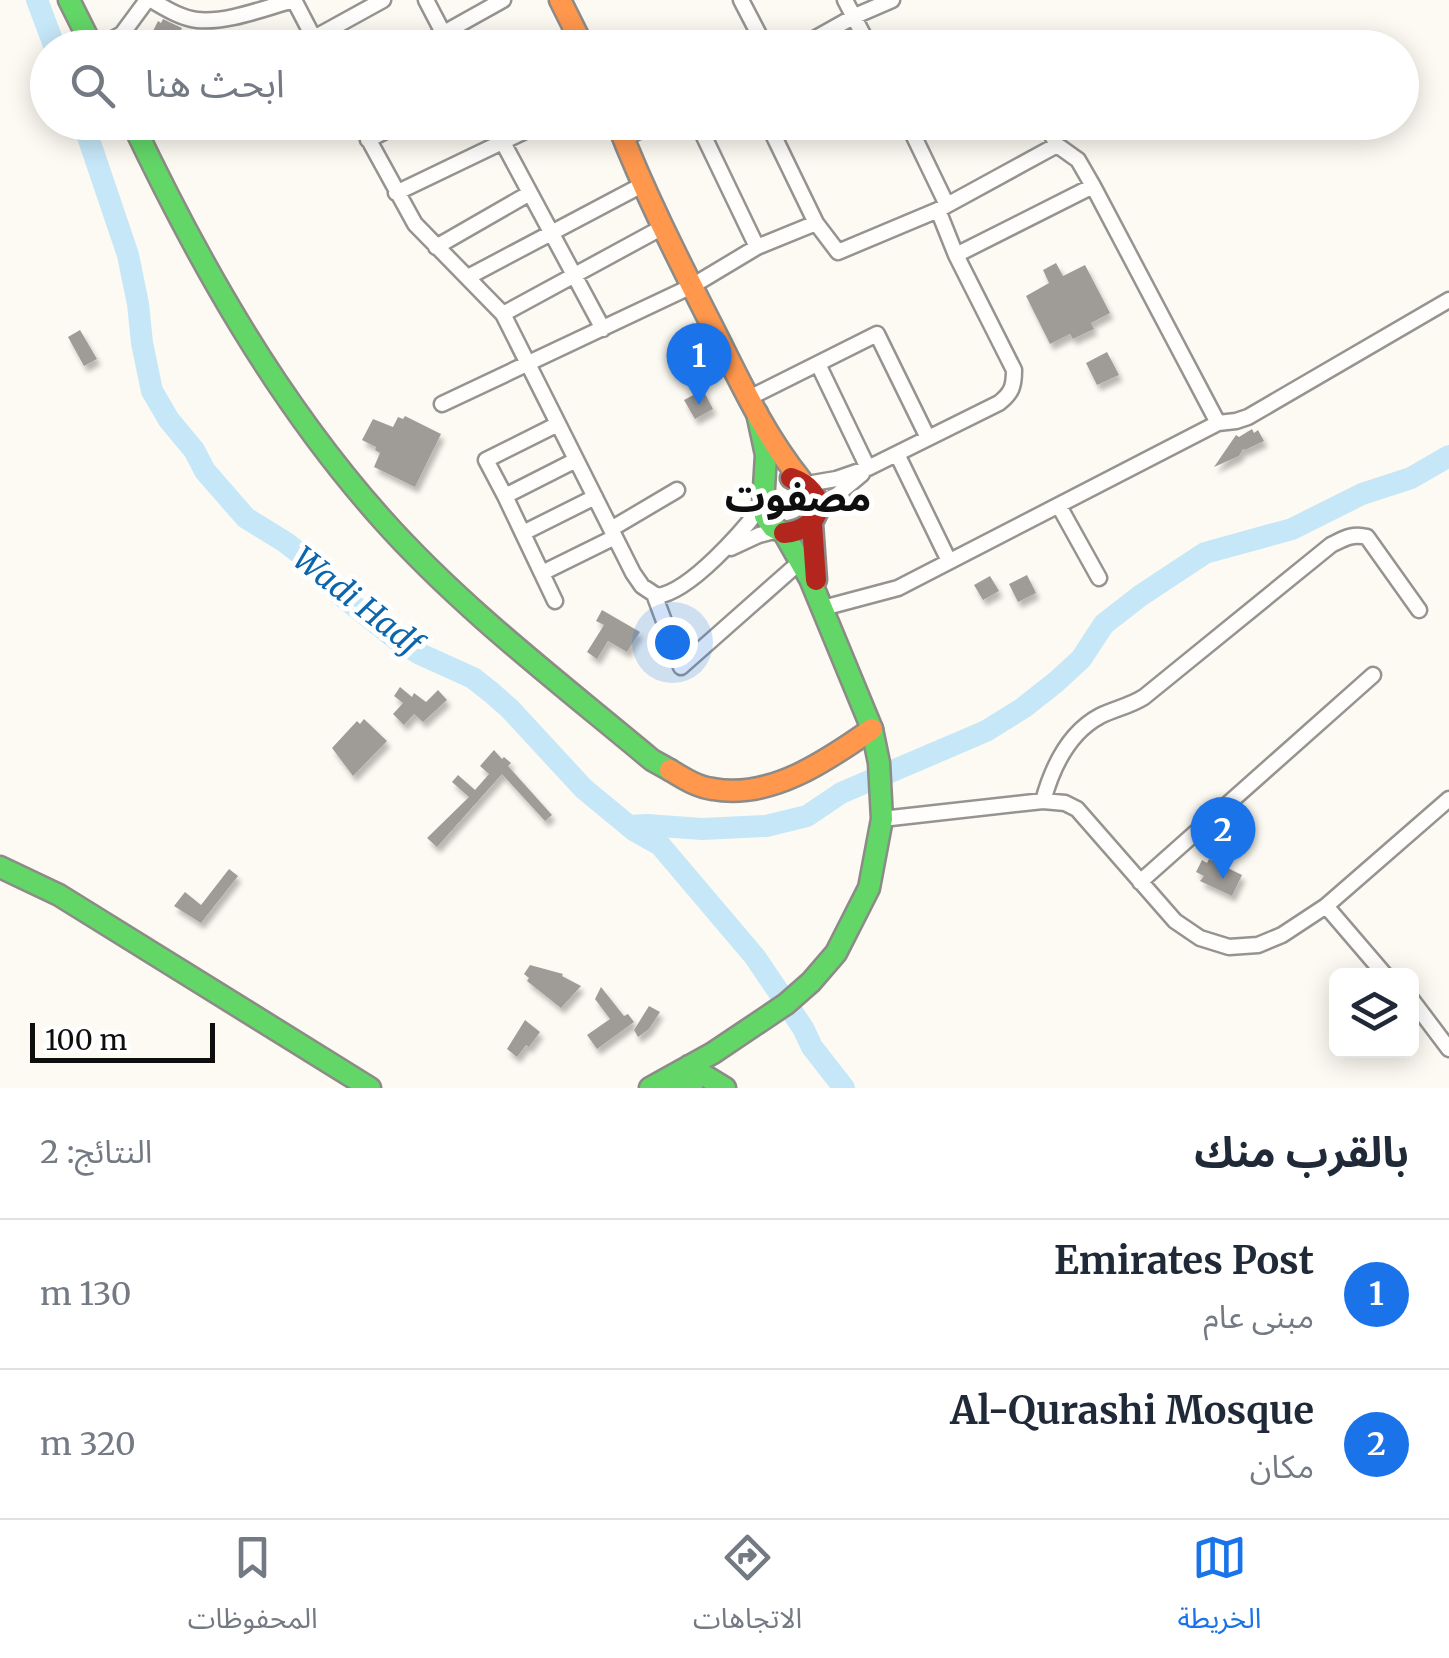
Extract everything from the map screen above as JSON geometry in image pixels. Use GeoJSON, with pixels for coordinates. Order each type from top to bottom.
{"type":"FeatureCollection","features":[{"type":"Feature","properties":{"kind":"street"},"geometry":{"type":"LineString","coordinates":[[68,0],[84,30]]}},
{"type":"Feature","properties":{"kind":"street"},"geometry":{"type":"LineString","coordinates":[[125,30],[149,0],[197,20],[227,18],[294,0],[310,30]]}},
{"type":"Feature","properties":{"kind":"street"},"geometry":{"type":"LineString","coordinates":[[337,30],[383,0]]}},
{"type":"Feature","properties":{"kind":"street"},"geometry":{"type":"LineString","coordinates":[[426,0],[441,30]]}},
{"type":"Feature","properties":{"kind":"street"},"geometry":{"type":"LineString","coordinates":[[448,30],[503,0]]}},
{"type":"Feature","properties":{"kind":"street"},"geometry":{"type":"LineString","coordinates":[[560,0],[575,30]]}},
{"type":"Feature","properties":{"kind":"street"},"geometry":{"type":"LineString","coordinates":[[742,0],[757,30]]}},
{"type":"Feature","properties":{"kind":"street"},"geometry":{"type":"LineString","coordinates":[[845,0],[862,30]]}},
{"type":"Feature","properties":{"kind":"street"},"geometry":{"type":"LineString","coordinates":[[830,30],[892,0]]}},
{"type":"Feature","properties":{"kind":"street"},"geometry":{"type":"LineString","coordinates":[[140,140],[165,194],[242,330],[302,420],[382,518],[447,585],[652,760],[716,790],[746,791],[778,782],[872,729]]}},
{"type":"Feature","properties":{"kind":"street"},"geometry":{"type":"LineString","coordinates":[[368,140],[415,224],[503,314],[642,586],[664,595],[674,592],[722,553],[768,490],[779,481],[836,480],[868,468],[999,403],[1014,386],[1014,370],[956,255],[915,140]]}},
{"type":"Feature","properties":{"kind":"street"},"geometry":{"type":"LineString","coordinates":[[396,193],[506,140]]}},
{"type":"Feature","properties":{"kind":"street"},"geometry":{"type":"LineString","coordinates":[[624,140],[662,227],[754,405],[784,459],[816,496],[814,560],[821,602]]}},
{"type":"Feature","properties":{"kind":"street"},"geometry":{"type":"LineString","coordinates":[[706,140],[757,247]]}},
{"type":"Feature","properties":{"kind":"street"},"geometry":{"type":"LineString","coordinates":[[776,140],[816,223],[838,252],[942,207],[1057,145]]}},
{"type":"Feature","properties":{"kind":"street"},"geometry":{"type":"LineString","coordinates":[[1054,140],[1078,160],[1093,186],[1218,424]]}},
{"type":"Feature","properties":{"kind":"street"},"geometry":{"type":"LineString","coordinates":[[502,142],[603,329]]}},
{"type":"Feature","properties":{"kind":"street"},"geometry":{"type":"LineString","coordinates":[[468,278],[642,185]]}},
{"type":"Feature","properties":{"kind":"street"},"geometry":{"type":"LineString","coordinates":[[956,255],[1093,186]]}},
{"type":"Feature","properties":{"kind":"street"},"geometry":{"type":"LineString","coordinates":[[436,247],[530,193]]}},
{"type":"Feature","properties":{"kind":"street"},"geometry":{"type":"LineString","coordinates":[[442,404],[692,286],[757,247],[816,223]]}},
{"type":"Feature","properties":{"kind":"street"},"geometry":{"type":"LineString","coordinates":[[503,314],[662,227]]}},
{"type":"Feature","properties":{"kind":"street"},"geometry":{"type":"LineString","coordinates":[[821,602],[898,588],[1218,424],[1248,417],[1449,300]]}},
{"type":"Feature","properties":{"kind":"street"},"geometry":{"type":"LineString","coordinates":[[754,405],[818,364],[877,334],[928,438]]}},
{"type":"Feature","properties":{"kind":"street"},"geometry":{"type":"LineString","coordinates":[[818,364],[868,468]]}},
{"type":"Feature","properties":{"kind":"street"},"geometry":{"type":"LineString","coordinates":[[652,1087],[786,1004],[836,953],[869,888],[882,819],[879,764],[872,729],[801,561],[765,516],[766,455],[754,405]]}},
{"type":"Feature","properties":{"kind":"street"},"geometry":{"type":"LineString","coordinates":[[556,601],[486,460],[558,424]]}},
{"type":"Feature","properties":{"kind":"street"},"geometry":{"type":"LineString","coordinates":[[897,454],[950,561]]}},
{"type":"Feature","properties":{"kind":"street"},"geometry":{"type":"LineString","coordinates":[[504,496],[576,460]]}},
{"type":"Feature","properties":{"kind":"street"},"geometry":{"type":"LineString","coordinates":[[722,553],[750,539],[799,532],[868,468]]}},
{"type":"Feature","properties":{"kind":"street"},"geometry":{"type":"LineString","coordinates":[[542,574],[677,490]]}},
{"type":"Feature","properties":{"kind":"street"},"geometry":{"type":"LineString","coordinates":[[523,533],[595,497]]}},
{"type":"Feature","properties":{"kind":"street"},"geometry":{"type":"LineString","coordinates":[[1059,506],[1098,578]]}},
{"type":"Feature","properties":{"kind":"street"},"geometry":{"type":"LineString","coordinates":[[1043,801],[1050,774],[1084,726],[1144,697],[1330,545],[1348,536],[1367,536],[1419,610]]}},
{"type":"Feature","properties":{"kind":"street"},"geometry":{"type":"LineString","coordinates":[[654,594],[681,666],[801,561]]}},
{"type":"Feature","properties":{"kind":"street"},"geometry":{"type":"LineString","coordinates":[[1140,882],[1372,675]]}},
{"type":"Feature","properties":{"kind":"street"},"geometry":{"type":"LineString","coordinates":[[882,819],[1043,801],[1065,803],[1078,809],[1174,921],[1200,938],[1229,947],[1258,945],[1282,935],[1326,906],[1449,799]]}},
{"type":"Feature","properties":{"kind":"street"},"geometry":{"type":"LineString","coordinates":[[0,867],[59,894],[370,1088]]}},
{"type":"Feature","properties":{"kind":"street"},"geometry":{"type":"LineString","coordinates":[[1326,906],[1379,968]]}},
{"type":"Feature","properties":{"kind":"street"},"geometry":{"type":"LineString","coordinates":[[1419,1009],[1449,1049]]}},
{"type":"Feature","properties":{"kind":"street"},"geometry":{"type":"LineString","coordinates":[[690,1066],[725,1088]]}},
{"type":"Feature","properties":{"kind":"street"},"geometry":{"type":"LineString","coordinates":[[652,1087],[692,1088]]}},
{"type":"Feature","properties":{"kind":"building"},"geometry":{"type":"Polygon","coordinates":[[[163,19],[182,28],[154,30],[158,21],[163,19]]]}},
{"type":"Feature","properties":{"kind":"building"},"geometry":{"type":"Polygon","coordinates":[[[1056,263],[1063,276],[1085,265],[1110,313],[1091,323],[1094,329],[1073,339],[1070,334],[1050,344],[1026,296],[1049,283],[1043,270],[1056,263]]]}},
{"type":"Feature","properties":{"kind":"building"},"geometry":{"type":"Polygon","coordinates":[[[80,330],[97,359],[84,366],[68,337],[80,330]]]}},
{"type":"Feature","properties":{"kind":"building"},"geometry":{"type":"Polygon","coordinates":[[[1107,352],[1119,375],[1097,385],[1086,363],[1107,352]]]}},
{"type":"Feature","properties":{"kind":"building"},"geometry":{"type":"Polygon","coordinates":[[[703,390],[713,409],[695,419],[684,400],[703,390]]]}},
{"type":"Feature","properties":{"kind":"building"},"geometry":{"type":"Polygon","coordinates":[[[405,416],[441,434],[415,487],[374,467],[380,453],[362,440],[373,419],[393,427],[398,417],[405,416]]]}},
{"type":"Feature","properties":{"kind":"building"},"geometry":{"type":"Polygon","coordinates":[[[1252,429],[1254,433],[1258,430],[1264,441],[1214,467],[1236,435],[1252,429]]]}},
{"type":"Feature","properties":{"kind":"building"},"geometry":{"type":"Polygon","coordinates":[[[1027,575],[1036,593],[1018,602],[1009,584],[1027,575]]]}},
{"type":"Feature","properties":{"kind":"building"},"geometry":{"type":"Polygon","coordinates":[[[990,576],[999,591],[983,600],[974,585],[990,576]]]}},
{"type":"Feature","properties":{"kind":"building"},"geometry":{"type":"Polygon","coordinates":[[[602,610],[640,632],[627,652],[608,641],[597,659],[587,652],[604,625],[596,621],[602,610]]]}},
{"type":"Feature","properties":{"kind":"building"},"geometry":{"type":"Polygon","coordinates":[[[400,687],[426,702],[438,690],[447,700],[423,722],[414,714],[404,725],[393,714],[403,703],[394,696],[400,687]]]}},
{"type":"Feature","properties":{"kind":"building"},"geometry":{"type":"Polygon","coordinates":[[[364,719],[387,741],[353,776],[332,748],[357,721],[360,724],[364,719]]]}},
{"type":"Feature","properties":{"kind":"building"},"geometry":{"type":"Polygon","coordinates":[[[494,750],[511,763],[508,766],[552,815],[545,821],[502,774],[437,847],[427,838],[469,797],[452,782],[458,775],[475,790],[489,774],[480,766],[494,750]]]}},
{"type":"Feature","properties":{"kind":"building"},"geometry":{"type":"Polygon","coordinates":[[[1209,859],[1242,875],[1232,896],[1200,881],[1204,876],[1196,872],[1202,860],[1207,863],[1209,859]]]}},
{"type":"Feature","properties":{"kind":"building"},"geometry":{"type":"Polygon","coordinates":[[[229,869],[238,876],[201,923],[174,906],[185,892],[201,905],[229,869]]]}},
{"type":"Feature","properties":{"kind":"building"},"geometry":{"type":"Polygon","coordinates":[[[530,965],[563,974],[581,986],[561,1008],[527,981],[529,978],[524,974],[530,965]]]}},
{"type":"Feature","properties":{"kind":"building"},"geometry":{"type":"Polygon","coordinates":[[[601,987],[624,1016],[628,1014],[634,1022],[597,1049],[587,1035],[610,1019],[595,999],[601,987]]]}},
{"type":"Feature","properties":{"kind":"building"},"geometry":{"type":"Polygon","coordinates":[[[649,1006],[660,1012],[638,1037],[634,1030],[649,1006]]]}},
{"type":"Feature","properties":{"kind":"building"},"geometry":{"type":"Polygon","coordinates":[[[525,1020],[540,1032],[517,1057],[507,1049],[525,1020]]]}},
{"type":"Feature","properties":{"kind":"waterway","name":"Wadi Hadf"},"geometry":{"type":"LineString","coordinates":[[37,0],[48,30]]}},
{"type":"Feature","properties":{"kind":"waterway","name":"Wadi Hadf"},"geometry":{"type":"LineString","coordinates":[[89,140],[128,255],[152,391],[205,471],[246,518],[315,565],[338,593],[397,640],[473,678],[492,693],[584,789],[635,831],[660,845],[755,957],[812,1047],[844,1088]]}},
{"type":"Feature","properties":{"kind":"waterway"},"geometry":{"type":"LineString","coordinates":[[630,826],[766,826],[807,816],[841,793],[986,731],[1023,708],[1081,659],[1104,624],[1205,553],[1292,529],[1362,494],[1411,478],[1449,456]]}},
{"type":"Feature","properties":{"kind":"traffic: fast"},"geometry":{"type":"LineString","coordinates":[[69,0],[84,30]]}},
{"type":"Feature","properties":{"kind":"traffic: fast"},"geometry":{"type":"LineString","coordinates":[[141,140],[243,329],[343,473],[412,551],[478,614],[652,760],[670,770]]}},
{"type":"Feature","properties":{"kind":"traffic: fast"},"geometry":{"type":"LineString","coordinates":[[650,1088],[713,1053],[786,1004],[811,982],[836,953],[869,888],[882,819],[879,763],[872,729],[810,579],[784,533],[765,516],[766,455],[757,413]]}},
{"type":"Feature","properties":{"kind":"traffic: fast"},"geometry":{"type":"LineString","coordinates":[[0,867],[59,895],[370,1088]]}},
{"type":"Feature","properties":{"kind":"traffic: fast"},"geometry":{"type":"LineString","coordinates":[[689,1066],[725,1088]]}},
{"type":"Feature","properties":{"kind":"traffic: fast"},"geometry":{"type":"LineString","coordinates":[[657,1085],[692,1088]]}},
{"type":"Feature","properties":{"kind":"traffic: slow"},"geometry":{"type":"LineString","coordinates":[[560,0],[575,30]]}},
{"type":"Feature","properties":{"kind":"traffic: slow"},"geometry":{"type":"LineString","coordinates":[[624,140],[742,386],[801,480]]}},
{"type":"Feature","properties":{"kind":"traffic: slow"},"geometry":{"type":"LineString","coordinates":[[670,770],[707,788],[756,789],[817,765],[872,729]]}},
{"type":"Feature","properties":{"kind":"traffic: jam"},"geometry":{"type":"LineString","coordinates":[[784,533],[808,525],[818,509],[812,492],[791,478]]}},
{"type":"Feature","properties":{"kind":"traffic: jam"},"geometry":{"type":"LineString","coordinates":[[812,524],[816,580]]}},
{"type":"Feature","properties":{"kind":"place","name":"Emirates Post"},"geometry":{"type":"Point","coordinates":[699,405]}},
{"type":"Feature","properties":{"kind":"place","name":"Al-Qurashi Mosque"},"geometry":{"type":"Point","coordinates":[1223,879]}},
{"type":"Feature","properties":{"kind":"district","name":"مصفوت"},"geometry":{"type":"Point","coordinates":[798,497]}}]}
